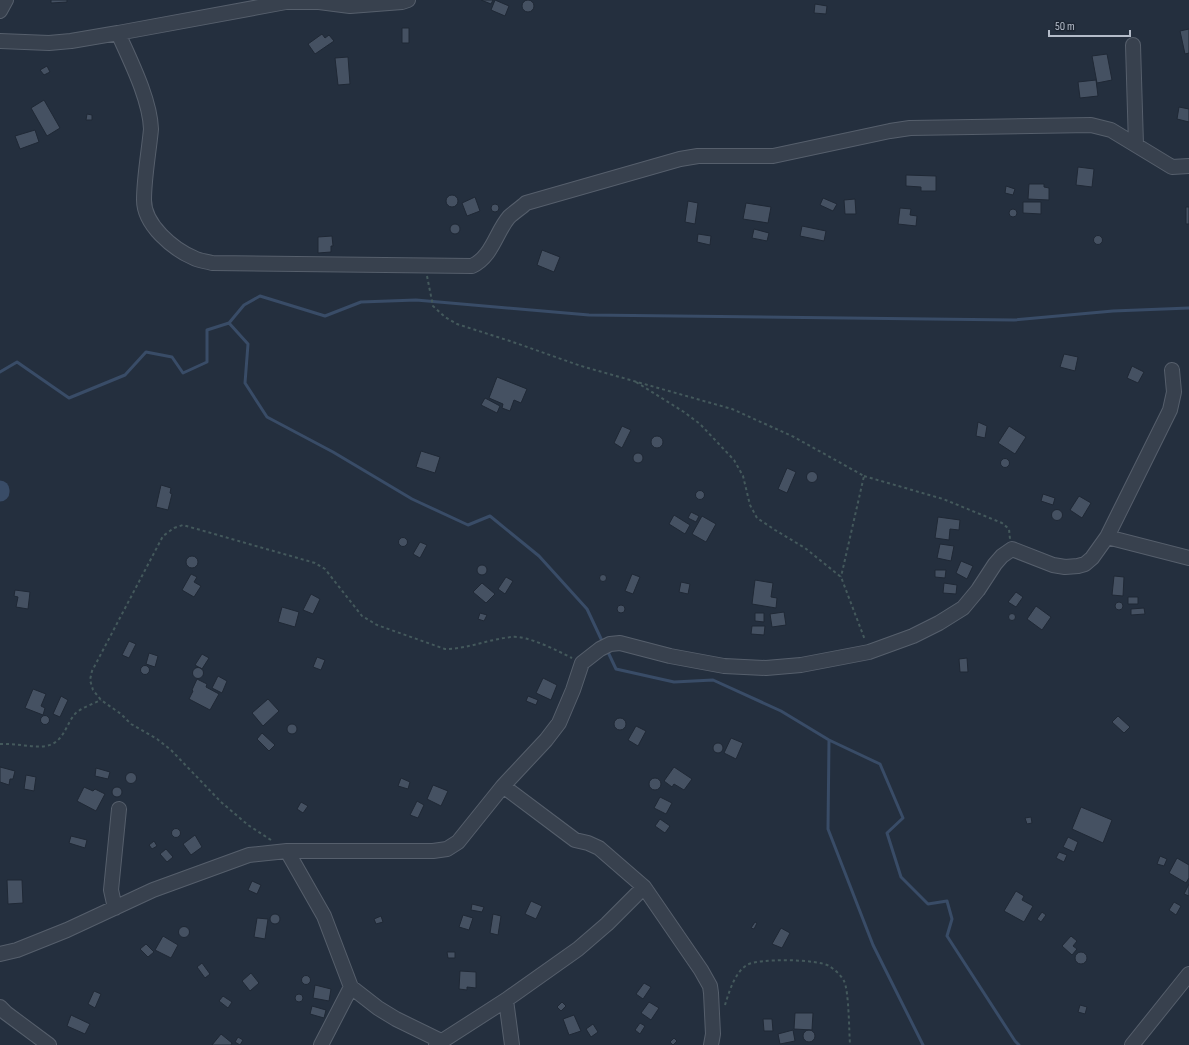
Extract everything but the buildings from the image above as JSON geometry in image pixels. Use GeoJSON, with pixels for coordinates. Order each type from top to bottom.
{"type":"FeatureCollection","features":[{"type":"Feature","properties":{"kind":"street"},"geometry":{"type":"LineString","coordinates":[[0,11],[6,0]]}},
{"type":"Feature","properties":{"kind":"street"},"geometry":{"type":"LineString","coordinates":[[0,41],[49,43],[71,41],[286,2],[312,2],[350,6],[402,2],[408,0]]}},
{"type":"Feature","properties":{"kind":"street"},"geometry":{"type":"LineString","coordinates":[[118,33],[136,74],[151,119],[144,201],[150,221],[163,237],[176,249],[195,259],[212,263],[472,266],[480,262],[487,254],[509,217],[526,203],[680,159],[698,156],[773,156],[910,128],[1091,124],[1111,130],[1172,167],[1189,166]]}},
{"type":"Feature","properties":{"kind":"street"},"geometry":{"type":"LineString","coordinates":[[1133,45],[1136,144]]}},
{"type":"Feature","properties":{"kind":"street"},"geometry":{"type":"LineString","coordinates":[[0,954],[17,950],[153,890],[249,854],[287,851],[433,851],[447,849],[458,842],[503,786],[546,740],[559,723],[573,690],[582,663],[600,649],[610,644],[620,644],[670,656],[724,666],[766,668],[800,665],[869,652],[913,636],[939,623],[963,608],[978,590],[995,564],[1002,556],[1012,549],[1053,565],[1065,567],[1085,564],[1092,558],[1107,537],[1170,410],[1174,392],[1172,370]]}},
{"type":"Feature","properties":{"kind":"street"},"geometry":{"type":"LineString","coordinates":[[1107,537],[1189,558]]}},
{"type":"Feature","properties":{"kind":"street"},"geometry":{"type":"LineString","coordinates":[[503,786],[575,840],[588,843],[599,848],[616,861],[644,887],[701,970],[710,986],[713,1034],[711,1045]]}},
{"type":"Feature","properties":{"kind":"street"},"geometry":{"type":"LineString","coordinates":[[115,908],[111,890],[119,809]]}},
{"type":"Feature","properties":{"kind":"street"},"geometry":{"type":"LineString","coordinates":[[287,851],[324,916],[351,987],[378,1008],[438,1043],[506,1000],[578,949],[608,924],[644,887]]}},
{"type":"Feature","properties":{"kind":"street"},"geometry":{"type":"LineString","coordinates":[[1132,1045],[1189,974]]}},
{"type":"Feature","properties":{"kind":"street"},"geometry":{"type":"LineString","coordinates":[[321,1045],[351,987]]}},
{"type":"Feature","properties":{"kind":"street"},"geometry":{"type":"LineString","coordinates":[[506,1000],[512,1045]]}},
{"type":"Feature","properties":{"kind":"street"},"geometry":{"type":"LineString","coordinates":[[0,1007],[49,1045]]}},
{"type":"Feature","properties":{"kind":"path"},"geometry":{"type":"LineString","coordinates":[[429,287],[433,306],[445,317],[457,324],[581,366],[732,409],[794,436],[864,476],[943,499],[1002,523],[1009,529],[1012,549]]}},
{"type":"Feature","properties":{"kind":"path"},"geometry":{"type":"LineString","coordinates":[[633,381],[684,412],[734,460],[743,476],[750,505],[757,518],[805,548],[841,577],[869,652]]}},
{"type":"Feature","properties":{"kind":"path"},"geometry":{"type":"LineString","coordinates":[[841,577],[864,476]]}},
{"type":"Feature","properties":{"kind":"path"},"geometry":{"type":"LineString","coordinates":[[287,851],[248,825],[221,802],[171,750],[157,739],[131,724],[121,714],[101,700],[91,685],[90,680],[92,670],[163,536],[174,528],[183,525],[315,563],[325,569],[362,616],[377,625],[445,649],[456,649],[513,636],[525,638],[582,663]]}},
{"type":"Feature","properties":{"kind":"path"},"geometry":{"type":"LineString","coordinates":[[0,744],[11,743],[30,746],[46,746],[57,742],[75,715],[101,700]]}},
{"type":"Feature","properties":{"kind":"path"},"geometry":{"type":"LineString","coordinates":[[724,1007],[739,972],[746,965],[757,961],[814,962],[828,965],[838,973],[844,982],[847,992],[850,1045]]}},
{"type":"Feature","properties":{"kind":"waterway"},"geometry":{"type":"LineString","coordinates":[[229,323],[244,305],[260,296],[325,316],[361,302],[416,300],[589,315],[1014,320],[1113,311],[1189,308]]}},
{"type":"Feature","properties":{"kind":"waterway"},"geometry":{"type":"LineString","coordinates":[[0,372],[17,362],[69,398],[125,375],[146,352],[172,357],[183,373],[207,362],[207,330],[229,323],[248,344],[245,383],[267,417],[333,452],[412,499],[468,525],[490,516],[539,556],[587,609],[603,643]]}},
{"type":"Feature","properties":{"kind":"waterway"},"geometry":{"type":"LineString","coordinates":[[607,650],[616,669],[674,682],[713,680],[781,711],[829,740],[880,764],[903,818],[887,833],[901,877],[928,904],[947,901],[952,919],[947,936],[1019,1045]]}},
{"type":"Feature","properties":{"kind":"waterway"},"geometry":{"type":"LineString","coordinates":[[829,740],[828,829],[873,945],[923,1045]]}}]}
